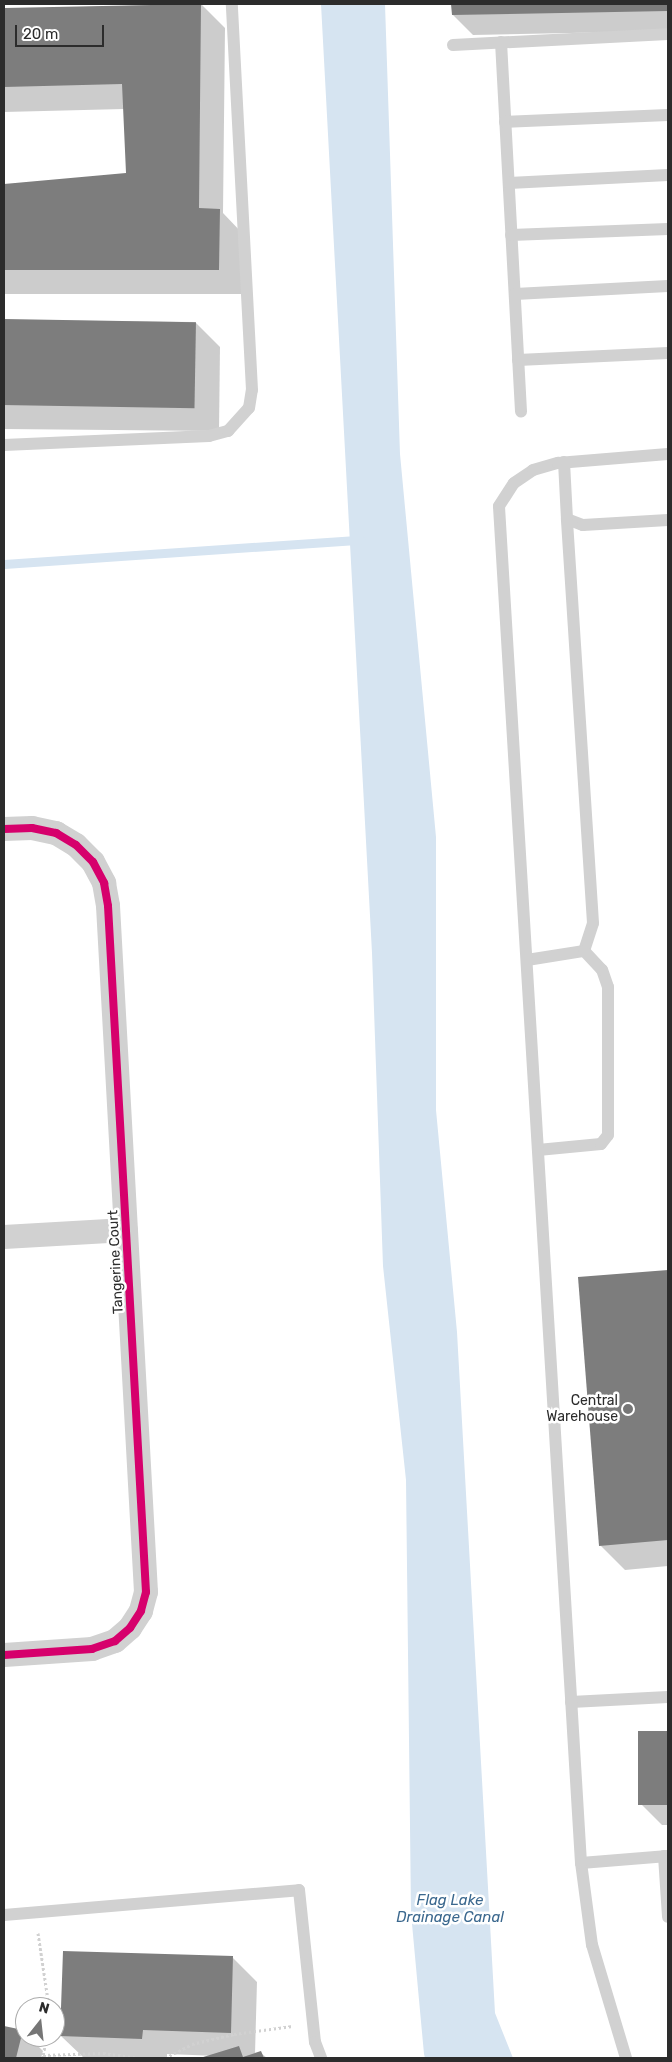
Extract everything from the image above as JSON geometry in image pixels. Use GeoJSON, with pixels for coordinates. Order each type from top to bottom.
{"type":"FeatureCollection","features":[{"type":"Feature","properties":{"kind":"street","name":"Tangerine Court"},"geometry":{"type":"LineString","coordinates":[[4,830],[32,828],[56,833],[82,850],[93,862],[104,883],[108,906],[146,1592],[141,1611],[130,1628],[115,1641],[92,1649],[4,1655]]}},
{"type":"Feature","properties":{"kind":"street"},"geometry":{"type":"LineString","coordinates":[[4,1237],[126,1230]]}},
{"type":"Feature","properties":{"kind":"lane"},"geometry":{"type":"LineString","coordinates":[[4,445],[209,436],[228,431],[249,408],[252,390],[232,4]]}},
{"type":"Feature","properties":{"kind":"lane"},"geometry":{"type":"LineString","coordinates":[[453,45],[668,34]]}},
{"type":"Feature","properties":{"kind":"lane"},"geometry":{"type":"LineString","coordinates":[[501,42],[521,412]]}},
{"type":"Feature","properties":{"kind":"lane"},"geometry":{"type":"LineString","coordinates":[[505,122],[668,115]]}},
{"type":"Feature","properties":{"kind":"lane"},"geometry":{"type":"LineString","coordinates":[[509,183],[668,175]]}},
{"type":"Feature","properties":{"kind":"lane"},"geometry":{"type":"LineString","coordinates":[[511,235],[668,229]]}},
{"type":"Feature","properties":{"kind":"lane"},"geometry":{"type":"LineString","coordinates":[[515,294],[668,286]]}},
{"type":"Feature","properties":{"kind":"lane"},"geometry":{"type":"LineString","coordinates":[[518,360],[668,353]]}},
{"type":"Feature","properties":{"kind":"lane"},"geometry":{"type":"LineString","coordinates":[[626,2058],[592,1945],[581,1863],[499,506],[514,483],[533,470],[564,462],[668,454]]}},
{"type":"Feature","properties":{"kind":"lane"},"geometry":{"type":"LineString","coordinates":[[564,462],[593,922],[584,951]]}},
{"type":"Feature","properties":{"kind":"lane"},"geometry":{"type":"LineString","coordinates":[[567,520],[583,525],[668,520]]}},
{"type":"Feature","properties":{"kind":"lane"},"geometry":{"type":"LineString","coordinates":[[527,960],[584,951]]}},
{"type":"Feature","properties":{"kind":"lane"},"geometry":{"type":"LineString","coordinates":[[538,1150],[601,1144],[608,1135],[608,987],[602,970],[584,951]]}},
{"type":"Feature","properties":{"kind":"lane"},"geometry":{"type":"LineString","coordinates":[[571,1702],[668,1697]]}},
{"type":"Feature","properties":{"kind":"lane"},"geometry":{"type":"LineString","coordinates":[[581,1863],[666,1856],[668,1917]]}},
{"type":"Feature","properties":{"kind":"lane"},"geometry":{"type":"LineString","coordinates":[[4,1915],[298,1890],[314,2042],[321,2058]]}},
{"type":"Feature","properties":{"kind":"path"},"geometry":{"type":"LineString","coordinates":[[34,1912],[47,1997]]}},
{"type":"Feature","properties":{"kind":"path"},"geometry":{"type":"LineString","coordinates":[[165,2058],[192,2044],[234,2034],[312,2023]]}},
{"type":"Feature","properties":{"kind":"path"},"geometry":{"type":"LineString","coordinates":[[43,2057],[104,2053],[137,2058]]}},
{"type":"Feature","properties":{"kind":"water","name":"Flag Lake Drainage Canal"},"geometry":{"type":"Polygon","coordinates":[[[321,4],[385,4],[400,454],[436,837],[436,1110],[457,1332],[495,2013],[513,2058],[425,2058],[424,2054],[411,1913],[406,1480],[383,1266],[372,953],[321,4]]]}},
{"type":"Feature","properties":{"kind":"building"},"geometry":{"type":"Polygon","coordinates":[[[201,4],[199,208],[220,209],[219,270],[4,270],[4,184],[126,173],[122,84],[4,87],[4,8],[201,4]]]}},
{"type":"Feature","properties":{"kind":"building"},"geometry":{"type":"Polygon","coordinates":[[[451,4],[668,4],[668,11],[452,15],[451,4]]]}},
{"type":"Feature","properties":{"kind":"building"},"geometry":{"type":"Polygon","coordinates":[[[4,319],[196,322],[194,408],[4,405],[4,319]]]}},
{"type":"Feature","properties":{"kind":"building","name":"Central Warehouse"},"geometry":{"type":"Polygon","coordinates":[[[668,1270],[668,1540],[599,1546],[578,1277],[668,1270]]]}},
{"type":"Feature","properties":{"kind":"building"},"geometry":{"type":"Polygon","coordinates":[[[638,1731],[668,1731],[668,1805],[638,1805],[638,1731]]]}},
{"type":"Feature","properties":{"kind":"building"},"geometry":{"type":"Polygon","coordinates":[[[63,1951],[233,1956],[231,2033],[143,2030],[142,2039],[65,2036],[65,1997],[61,1997],[63,1951]]]}},
{"type":"Feature","properties":{"kind":"building"},"geometry":{"type":"Polygon","coordinates":[[[4,2026],[15,2028],[15,2047],[19,2047],[16,2058],[4,2058],[4,2026]]]}},
{"type":"Feature","properties":{"kind":"building"},"geometry":{"type":"Polygon","coordinates":[[[239,2046],[243,2057],[261,2051],[264,2058],[200,2058],[239,2046]]]}},
{"type":"Feature","properties":{"kind":"waterway"},"geometry":{"type":"LineString","coordinates":[[4,564],[360,540]]}},
{"type":"Feature","properties":{"kind":"cycle path"},"geometry":{"type":"LineString","coordinates":[[4,829],[32,828],[56,833],[76,845],[93,862],[104,883],[108,906],[146,1592],[141,1611],[130,1628],[115,1641],[92,1649],[4,1655]]}},
{"type":"Feature","properties":{"kind":"place","name":"Central Warehouse"},"geometry":{"type":"Point","coordinates":[628,1409]}}]}
